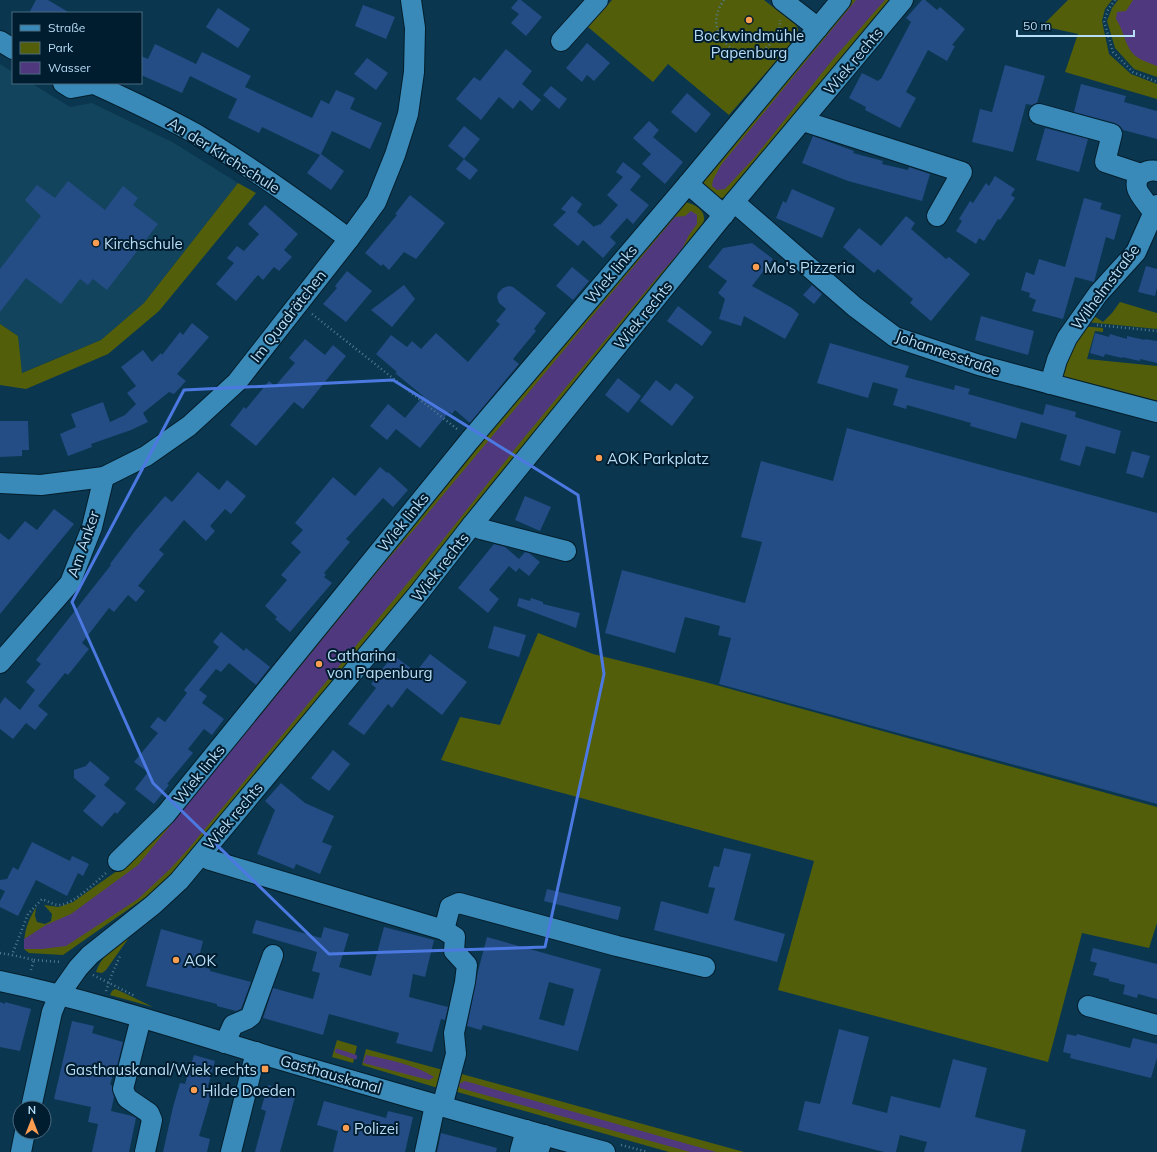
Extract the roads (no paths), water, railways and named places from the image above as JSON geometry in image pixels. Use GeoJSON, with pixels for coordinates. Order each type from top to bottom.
{"type":"FeatureCollection","features":[{"type":"Feature","properties":{"kind":"street","name":"Im Quadrätchen"},"geometry":{"type":"LineString","coordinates":[[0,483],[41,485],[104,477],[146,456],[189,426],[237,382],[349,239],[376,202],[395,155],[408,114],[414,72],[415,28],[411,0]]}},
{"type":"Feature","properties":{"kind":"street"},"geometry":{"type":"LineString","coordinates":[[561,41],[598,0]]}},
{"type":"Feature","properties":{"kind":"street","name":"Wiek links"},"geometry":{"type":"LineString","coordinates":[[118,861],[166,814],[470,440],[688,184],[841,0]]}},
{"type":"Feature","properties":{"kind":"street","name":"Wiek rechts"},"geometry":{"type":"LineString","coordinates":[[33,1100],[52,1012],[59,995],[78,968],[90,955],[153,905],[179,881],[420,593],[472,525],[729,209],[903,0]]}},
{"type":"Feature","properties":{"kind":"street"},"geometry":{"type":"LineString","coordinates":[[784,1],[818,28]]}},
{"type":"Feature","properties":{"kind":"street"},"geometry":{"type":"LineString","coordinates":[[0,41],[12,47]]}},
{"type":"Feature","properties":{"kind":"street"},"geometry":{"type":"LineString","coordinates":[[65,84],[71,88],[88,84]]}},
{"type":"Feature","properties":{"kind":"street","name":"An der Kirchschule"},"geometry":{"type":"LineString","coordinates":[[94,84],[155,112],[214,146],[314,213],[349,239]]}},
{"type":"Feature","properties":{"kind":"street"},"geometry":{"type":"LineString","coordinates":[[1039,114],[1112,134],[1105,162],[1149,173]]}},
{"type":"Feature","properties":{"kind":"street"},"geometry":{"type":"LineString","coordinates":[[803,121],[962,172],[937,216]]}},
{"type":"Feature","properties":{"kind":"street","name":"Wilhelmstraße"},"geometry":{"type":"LineString","coordinates":[[1050,384],[1067,338],[1098,294],[1136,252],[1155,209],[1137,188],[1137,181],[1149,173]]}},
{"type":"Feature","properties":{"kind":"street"},"geometry":{"type":"LineString","coordinates":[[688,184],[729,209]]}},
{"type":"Feature","properties":{"kind":"street","name":"Johannesstraße"},"geometry":{"type":"LineString","coordinates":[[729,209],[895,337],[979,365],[1157,412]]}},
{"type":"Feature","properties":{"kind":"street","name":"Am Anker"},"geometry":{"type":"LineString","coordinates":[[1,659],[70,583],[92,527],[104,477]]}},
{"type":"Feature","properties":{"kind":"street"},"geometry":{"type":"LineString","coordinates":[[472,525],[481,529],[566,551]]}},
{"type":"Feature","properties":{"kind":"street"},"geometry":{"type":"LineString","coordinates":[[201,855],[210,860],[444,930],[455,937],[454,951],[467,965],[465,982],[454,1033],[456,1054],[425,1152]]}},
{"type":"Feature","properties":{"kind":"street"},"geometry":{"type":"LineString","coordinates":[[444,930],[450,908],[459,903],[617,946],[705,967]]}},
{"type":"Feature","properties":{"kind":"street"},"geometry":{"type":"LineString","coordinates":[[226,1043],[233,1025],[251,1016],[273,955]]}},
{"type":"Feature","properties":{"kind":"street"},"geometry":{"type":"LineString","coordinates":[[6,961],[29,981],[59,995]]}},
{"type":"Feature","properties":{"kind":"street"},"geometry":{"type":"LineString","coordinates":[[0,981],[59,995]]}},
{"type":"Feature","properties":{"kind":"street","name":"Gasthauskanal"},"geometry":{"type":"LineString","coordinates":[[59,995],[439,1106],[536,1139],[605,1152]]}},
{"type":"Feature","properties":{"kind":"street"},"geometry":{"type":"LineString","coordinates":[[1088,1006],[1157,1025]]}},
{"type":"Feature","properties":{"kind":"street"},"geometry":{"type":"LineString","coordinates":[[141,1018],[123,1089],[127,1098],[149,1113],[152,1120],[145,1152]]}},
{"type":"Feature","properties":{"kind":"street"},"geometry":{"type":"LineString","coordinates":[[231,1152],[256,1052]]}},
{"type":"Feature","properties":{"kind":"street"},"geometry":{"type":"LineString","coordinates":[[520,1152],[536,1139]]}},
{"type":"Feature","properties":{"kind":"street"},"geometry":{"type":"LineString","coordinates":[[21,1152],[23,1140]]}},
{"type":"Feature","properties":{"kind":"water"},"geometry":{"type":"Polygon","coordinates":[[[856,0],[885,0],[834,58],[754,158],[725,189],[717,190],[712,186],[713,180],[721,165],[856,0]]]}},
{"type":"Feature","properties":{"kind":"water"},"geometry":{"type":"Polygon","coordinates":[[[1133,0],[1157,0],[1157,66],[1141,60],[1133,54],[1116,19],[1117,12],[1126,11],[1133,0]]]}},
{"type":"Feature","properties":{"kind":"water"},"geometry":{"type":"Polygon","coordinates":[[[691,211],[697,215],[697,224],[689,235],[682,249],[522,440],[438,546],[190,847],[170,869],[138,899],[66,946],[42,949],[24,949],[24,939],[46,925],[71,914],[138,865],[383,565],[675,217],[685,216],[691,211]]]}},
{"type":"Feature","properties":{"kind":"water"},"geometry":{"type":"Polygon","coordinates":[[[366,1055],[410,1066],[434,1077],[429,1080],[363,1063],[366,1055]]]}},
{"type":"Feature","properties":{"kind":"water"},"geometry":{"type":"Polygon","coordinates":[[[465,1081],[716,1152],[690,1152],[460,1088],[459,1084],[465,1081]]]}},
{"type":"Feature","properties":{"kind":"waterway"},"geometry":{"type":"LineString","coordinates":[[337,1051],[355,1057]]}},
{"type":"Feature","properties":{"kind":"place","name":"Bockwindmühle Papenburg"},"geometry":{"type":"Point","coordinates":[749,20]}},
{"type":"Feature","properties":{"kind":"place","name":"Kirchschule"},"geometry":{"type":"Point","coordinates":[96,243]}},
{"type":"Feature","properties":{"kind":"place","name":"Mo's Pizzeria"},"geometry":{"type":"Point","coordinates":[756,267]}},
{"type":"Feature","properties":{"kind":"place","name":"AOK Parkplatz"},"geometry":{"type":"Point","coordinates":[599,458]}},
{"type":"Feature","properties":{"kind":"place","name":"Catharina von Papenburg"},"geometry":{"type":"Point","coordinates":[319,664]}},
{"type":"Feature","properties":{"kind":"place","name":"AOK"},"geometry":{"type":"Point","coordinates":[176,960]}},
{"type":"Feature","properties":{"kind":"place","name":"Gasthauskanal/Wiek rechts"},"geometry":{"type":"Point","coordinates":[265,1069]}},
{"type":"Feature","properties":{"kind":"place","name":"Hilde Doeden"},"geometry":{"type":"Point","coordinates":[194,1090]}},
{"type":"Feature","properties":{"kind":"place","name":"Polizei"},"geometry":{"type":"Point","coordinates":[346,1128]}}]}
